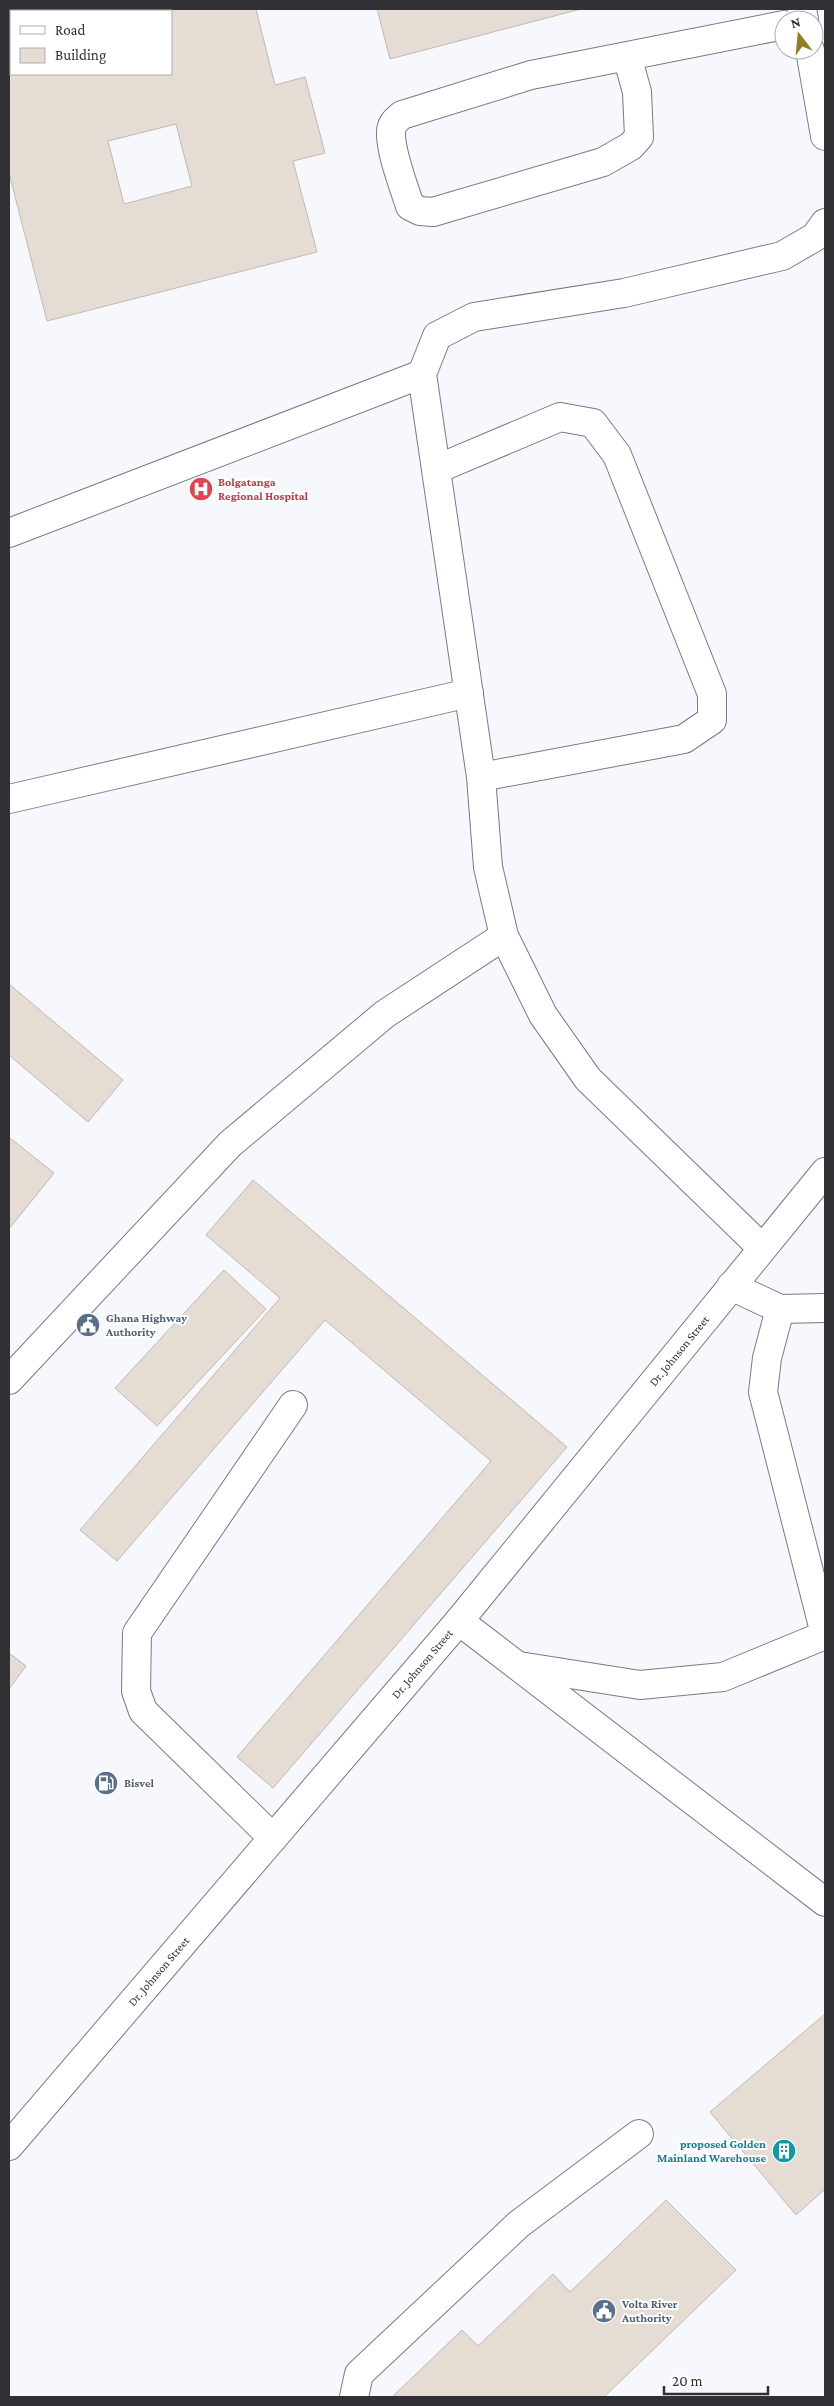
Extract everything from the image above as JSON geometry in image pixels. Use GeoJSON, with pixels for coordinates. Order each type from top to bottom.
{"type":"FeatureCollection","features":[{"type":"Feature","properties":{"kind":"street"},"geometry":{"type":"LineString","coordinates":[[627,56],[636,92],[639,137],[631,146],[603,162],[433,212],[420,211],[410,206],[397,167],[391,132],[394,122],[402,115],[531,74],[774,27]]}},
{"type":"Feature","properties":{"kind":"street"},"geometry":{"type":"LineString","coordinates":[[812,60],[825,136]]}},
{"type":"Feature","properties":{"kind":"street"},"geometry":{"type":"LineString","coordinates":[[762,1248],[588,1079],[543,1015],[504,936],[488,867],[481,777],[422,374],[437,336],[474,317],[624,293],[782,256],[815,237],[825,224]]}},
{"type":"Feature","properties":{"kind":"street"},"geometry":{"type":"LineString","coordinates":[[9,533],[422,374]]}},
{"type":"Feature","properties":{"kind":"street"},"geometry":{"type":"LineString","coordinates":[[437,469],[560,417],[593,423],[617,455],[712,694],[712,720],[684,739],[481,777]]}},
{"type":"Feature","properties":{"kind":"street"},"geometry":{"type":"LineString","coordinates":[[9,799],[469,693]]}},
{"type":"Feature","properties":{"kind":"street"},"geometry":{"type":"LineString","coordinates":[[9,1380],[230,1144],[385,1014],[504,936]]}},
{"type":"Feature","properties":{"kind":"street","name":"Dr. Johnson Street"},"geometry":{"type":"LineString","coordinates":[[9,2146],[459,1621],[825,1172]]}},
{"type":"Feature","properties":{"kind":"street"},"geometry":{"type":"LineString","coordinates":[[731,1286],[780,1309],[825,1308]]}},
{"type":"Feature","properties":{"kind":"street"},"geometry":{"type":"LineString","coordinates":[[515,1665],[640,1685],[723,1676],[825,1634],[763,1392],[767,1358],[780,1309]]}},
{"type":"Feature","properties":{"kind":"street"},"geometry":{"type":"LineString","coordinates":[[274,1838],[143,1711],[136,1691],[137,1633],[293,1405]]}},
{"type":"Feature","properties":{"kind":"street"},"geometry":{"type":"LineString","coordinates":[[459,1621],[825,1902]]}},
{"type":"Feature","properties":{"kind":"street"},"geometry":{"type":"LineString","coordinates":[[354,2397],[359,2374],[519,2224],[639,2134]]}},
{"type":"Feature","properties":{"kind":"building"},"geometry":{"type":"Polygon","coordinates":[[[9,9],[81,9],[10,10],[9,28],[9,9]]]}},
{"type":"Feature","properties":{"kind":"building"},"geometry":{"type":"Polygon","coordinates":[[[256,9],[275,85],[305,77],[325,153],[293,161],[317,252],[47,321],[9,173],[9,49],[10,75],[172,75],[172,10],[161,10],[256,9]],[[176,124],[108,141],[124,204],[192,186],[176,124]]]}},
{"type":"Feature","properties":{"kind":"building"},"geometry":{"type":"Polygon","coordinates":[[[377,9],[581,9],[390,59],[377,9]]]}},
{"type":"Feature","properties":{"kind":"building"},"geometry":{"type":"Polygon","coordinates":[[[9,984],[123,1080],[88,1122],[9,1055],[9,984]]]}},
{"type":"Feature","properties":{"kind":"building"},"geometry":{"type":"Polygon","coordinates":[[[9,1139],[54,1173],[9,1229],[9,1139]]]}},
{"type":"Feature","properties":{"kind":"building"},"geometry":{"type":"Polygon","coordinates":[[[253,1180],[567,1447],[273,1788],[237,1757],[491,1461],[325,1320],[117,1561],[80,1530],[280,1298],[206,1235],[253,1180]]]}},
{"type":"Feature","properties":{"kind":"building"},"geometry":{"type":"Polygon","coordinates":[[[224,1270],[266,1309],[157,1426],[115,1388],[224,1270]]]}},
{"type":"Feature","properties":{"kind":"building"},"geometry":{"type":"Polygon","coordinates":[[[9,1653],[26,1666],[9,1689],[9,1653]]]}},
{"type":"Feature","properties":{"kind":"building","name":"proposed Golden Mainland Warehouse"},"geometry":{"type":"Polygon","coordinates":[[[825,2014],[825,2189],[796,2215],[710,2112],[825,2014]]]}},
{"type":"Feature","properties":{"kind":"building","name":"Volta River Authority"},"geometry":{"type":"Polygon","coordinates":[[[666,2200],[736,2270],[604,2397],[392,2397],[462,2330],[478,2346],[553,2274],[570,2292],[666,2200]]]}},
{"type":"Feature","properties":{"kind":"place","name":"Bolgatanga Regional Hospital"},"geometry":{"type":"Point","coordinates":[201,489]}},
{"type":"Feature","properties":{"kind":"place","name":"Ghana Highway Authority"},"geometry":{"type":"Point","coordinates":[88,1325]}},
{"type":"Feature","properties":{"kind":"place","name":"Bisvel"},"geometry":{"type":"Point","coordinates":[106,1783]}},
{"type":"Feature","properties":{"kind":"place","name":"proposed Golden Mainland Warehouse"},"geometry":{"type":"Point","coordinates":[784,2151]}},
{"type":"Feature","properties":{"kind":"place","name":"Volta River Authority"},"geometry":{"type":"Point","coordinates":[604,2311]}}]}
